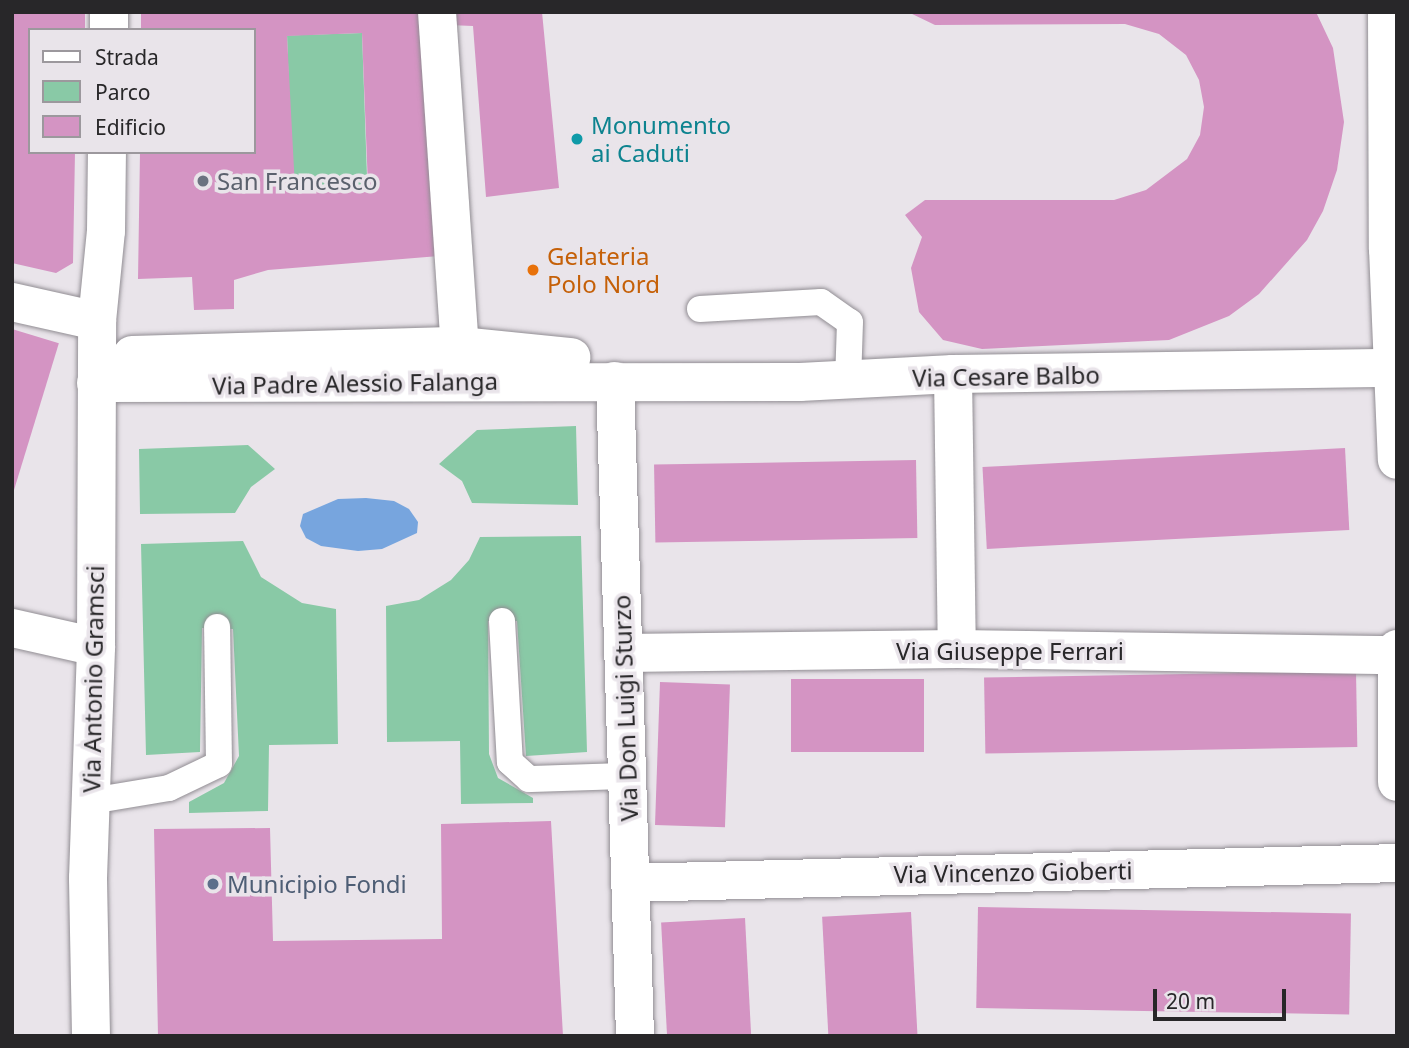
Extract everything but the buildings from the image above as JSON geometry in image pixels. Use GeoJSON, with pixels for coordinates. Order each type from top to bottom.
{"type":"FeatureCollection","features":[{"type":"Feature","properties":{"kind":"street"},"geometry":{"type":"LineString","coordinates":[[437,12],[460,346]]}},
{"type":"Feature","properties":{"kind":"street"},"geometry":{"type":"LineString","coordinates":[[1387,12],[1388,249],[1397,460]]}},
{"type":"Feature","properties":{"kind":"street","name":"Via Antonio Gramsci"},"geometry":{"type":"LineString","coordinates":[[91,1036],[97,321],[106,231],[107,154]]}},
{"type":"Feature","properties":{"kind":"street"},"geometry":{"type":"LineString","coordinates":[[12,302],[97,321]]}},
{"type":"Feature","properties":{"kind":"street"},"geometry":{"type":"LineString","coordinates":[[132,355],[460,346],[571,357]]}},
{"type":"Feature","properties":{"kind":"street","name":"Via Cesare Balbo"},"geometry":{"type":"LineString","coordinates":[[615,381],[848,381],[953,374],[1395,370]]}},
{"type":"Feature","properties":{"kind":"street"},"geometry":{"type":"LineString","coordinates":[[953,374],[957,649]]}},
{"type":"Feature","properties":{"kind":"street","name":"Via Padre Alessio Falanga"},"geometry":{"type":"LineString","coordinates":[[96,383],[615,381]]}},
{"type":"Feature","properties":{"kind":"street","name":"Via Don Luigi Sturzo"},"geometry":{"type":"LineString","coordinates":[[615,381],[635,1036]]}},
{"type":"Feature","properties":{"kind":"street"},"geometry":{"type":"LineString","coordinates":[[12,628],[96,647]]}},
{"type":"Feature","properties":{"kind":"street","name":"Via Giuseppe Ferrari"},"geometry":{"type":"LineString","coordinates":[[623,653],[957,649],[1396,655]]}},
{"type":"Feature","properties":{"kind":"street"},"geometry":{"type":"LineString","coordinates":[[1397,649],[1397,782]]}},
{"type":"Feature","properties":{"kind":"street","name":"Via Vincenzo Gioberti"},"geometry":{"type":"LineString","coordinates":[[629,883],[1397,863]]}},
{"type":"Feature","properties":{"kind":"lane"},"geometry":{"type":"LineString","coordinates":[[700,309],[821,302],[850,322],[848,381]]}},
{"type":"Feature","properties":{"kind":"lane"},"geometry":{"type":"LineString","coordinates":[[502,621],[510,762],[529,779],[626,776]]}},
{"type":"Feature","properties":{"kind":"lane"},"geometry":{"type":"LineString","coordinates":[[91,801],[169,788],[219,764],[217,627]]}},
{"type":"Feature","properties":{"kind":"green space"},"geometry":{"type":"Polygon","coordinates":[[[362,33],[367,187],[292,190],[287,36],[362,33]]]}},
{"type":"Feature","properties":{"kind":"green space"},"geometry":{"type":"Polygon","coordinates":[[[576,426],[578,505],[472,503],[462,481],[439,464],[477,430],[576,426]]]}},
{"type":"Feature","properties":{"kind":"green space"},"geometry":{"type":"Polygon","coordinates":[[[248,445],[275,469],[251,487],[235,513],[140,514],[139,449],[248,445]]]}},
{"type":"Feature","properties":{"kind":"green space"},"geometry":{"type":"Polygon","coordinates":[[[581,536],[587,752],[526,756],[517,621],[488,621],[489,754],[498,778],[533,798],[533,803],[461,804],[460,741],[387,742],[386,606],[419,600],[451,580],[469,560],[480,537],[581,536]]]}},
{"type":"Feature","properties":{"kind":"green space"},"geometry":{"type":"Polygon","coordinates":[[[243,541],[261,577],[302,603],[336,609],[338,744],[269,745],[268,811],[189,813],[189,802],[224,783],[239,756],[233,629],[202,628],[200,752],[146,755],[141,544],[243,541]]]}},
{"type":"Feature","properties":{"kind":"water"},"geometry":{"type":"Polygon","coordinates":[[[338,499],[394,501],[409,509],[418,522],[417,533],[382,549],[358,551],[321,546],[306,538],[300,526],[303,514],[338,499]]]}},
{"type":"Feature","properties":{"kind":"place","name":"Monumento ai Caduti"},"geometry":{"type":"Point","coordinates":[577,139]}},
{"type":"Feature","properties":{"kind":"place","name":"San Francesco"},"geometry":{"type":"Point","coordinates":[203,181]}},
{"type":"Feature","properties":{"kind":"place","name":"Gelateria Polo Nord"},"geometry":{"type":"Point","coordinates":[533,270]}},
{"type":"Feature","properties":{"kind":"place","name":"Municipio Fondi"},"geometry":{"type":"Point","coordinates":[213,884]}}]}
